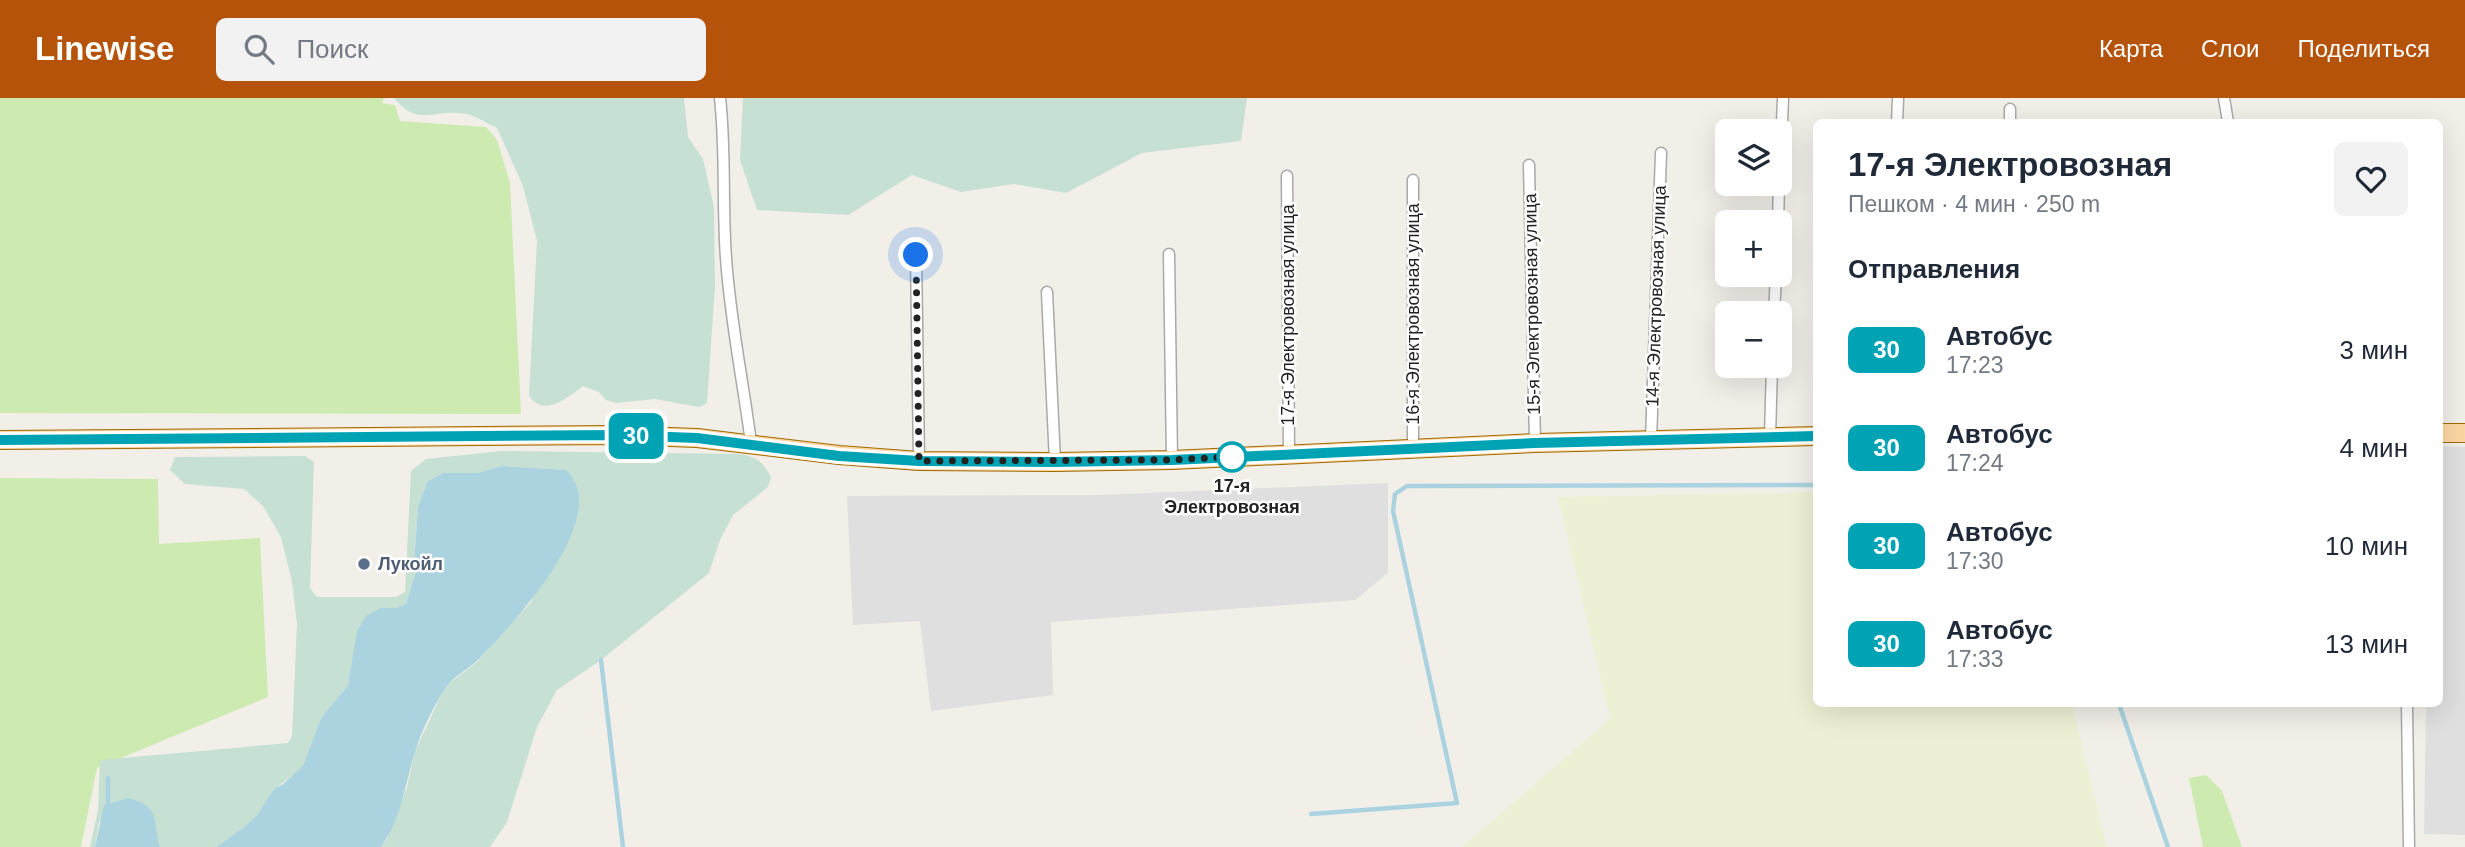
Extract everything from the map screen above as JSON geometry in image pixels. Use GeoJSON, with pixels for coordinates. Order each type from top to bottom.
{"type":"FeatureCollection","features":[{"type":"Feature","properties":{"kind":"main road"},"geometry":{"type":"LineString","coordinates":[[2443,433],[2465,433]]}},
{"type":"Feature","properties":{"kind":"main road"},"geometry":{"type":"LineString","coordinates":[[0,439],[537,434],[697,438],[839,456],[919,461],[1055,462],[1172,460],[1535,443],[1813,436]]}},
{"type":"Feature","properties":{"kind":"street"},"geometry":{"type":"LineString","coordinates":[[720,98],[725,144],[722,196],[726,260],[751,443]]}},
{"type":"Feature","properties":{"kind":"street"},"geometry":{"type":"LineString","coordinates":[[1782,119],[1783,98]]}},
{"type":"Feature","properties":{"kind":"street"},"geometry":{"type":"LineString","coordinates":[[2224,98],[2228,119]]}},
{"type":"Feature","properties":{"kind":"street"},"geometry":{"type":"LineString","coordinates":[[1897,119],[1898,100]]}},
{"type":"Feature","properties":{"kind":"street"},"geometry":{"type":"LineString","coordinates":[[2010,109],[2010,119]]}},
{"type":"Feature","properties":{"kind":"street","name":"14-я Электровозная улица"},"geometry":{"type":"LineString","coordinates":[[1651,440],[1661,153]]}},
{"type":"Feature","properties":{"kind":"street","name":"15-я Электровозная улица"},"geometry":{"type":"LineString","coordinates":[[1529,165],[1535,443]]}},
{"type":"Feature","properties":{"kind":"street","name":"17-я Электровозная улица"},"geometry":{"type":"LineString","coordinates":[[1287,176],[1289,454]]}},
{"type":"Feature","properties":{"kind":"street","name":"16-я Электровозная улица"},"geometry":{"type":"LineString","coordinates":[[1413,180],[1413,448]]}},
{"type":"Feature","properties":{"kind":"street"},"geometry":{"type":"LineString","coordinates":[[1169,254],[1172,460]]}},
{"type":"Feature","properties":{"kind":"street"},"geometry":{"type":"LineString","coordinates":[[916,255],[919,461]]}},
{"type":"Feature","properties":{"kind":"street"},"geometry":{"type":"LineString","coordinates":[[1047,292],[1055,462]]}},
{"type":"Feature","properties":{"kind":"street"},"geometry":{"type":"LineString","coordinates":[[1770,436],[1772,378]]}},
{"type":"Feature","properties":{"kind":"street"},"geometry":{"type":"LineString","coordinates":[[2407,707],[2409,847]]}},
{"type":"Feature","properties":{"kind":"shaded area"},"geometry":{"type":"Polygon","coordinates":[[[2443,446],[2465,447],[2465,835],[2424,834],[2426,707],[2443,707],[2443,446]]]}},
{"type":"Feature","properties":{"kind":"shaded area"},"geometry":{"type":"Polygon","coordinates":[[[1388,483],[1388,573],[1355,600],[1051,622],[1053,695],[931,711],[920,621],[853,625],[847,496],[1100,495],[1388,483]]]}},
{"type":"Feature","properties":{"kind":"green space"},"geometry":{"type":"Polygon","coordinates":[[[0,98],[384,98],[382,103],[395,105],[400,121],[486,127],[497,140],[510,183],[521,414],[0,413],[0,98]]]}},
{"type":"Feature","properties":{"kind":"green space"},"geometry":{"type":"Polygon","coordinates":[[[394,98],[684,98],[688,137],[703,159],[714,207],[715,286],[707,403],[699,407],[655,399],[616,403],[583,386],[556,404],[548,406],[535,402],[529,395],[537,241],[523,186],[497,128],[466,114],[418,115],[402,107],[394,98]]]}},
{"type":"Feature","properties":{"kind":"green space"},"geometry":{"type":"Polygon","coordinates":[[[743,98],[1247,98],[1241,141],[1142,153],[1066,193],[1014,184],[961,192],[912,175],[848,215],[757,210],[740,160],[743,98]]]}},
{"type":"Feature","properties":{"kind":"green space"},"geometry":{"type":"Polygon","coordinates":[[[501,451],[740,454],[759,461],[771,477],[768,487],[733,515],[720,540],[709,573],[601,660],[557,690],[537,727],[507,822],[490,847],[381,847],[387,839],[407,787],[415,751],[445,687],[478,661],[532,601],[566,470],[502,466],[477,473],[443,473],[427,482],[418,507],[414,562],[416,571],[406,604],[397,608],[381,608],[353,658],[348,685],[321,718],[303,766],[274,789],[257,815],[243,828],[216,847],[160,847],[158,840],[99,822],[95,847],[90,847],[98,810],[100,760],[288,743],[292,736],[297,624],[292,582],[281,537],[263,506],[244,489],[185,484],[170,470],[175,457],[305,456],[314,462],[310,588],[317,597],[396,597],[405,592],[411,471],[426,459],[501,451]]]}},
{"type":"Feature","properties":{"kind":"green space"},"geometry":{"type":"Polygon","coordinates":[[[0,478],[158,479],[159,544],[260,538],[268,697],[97,768],[81,847],[0,847],[0,478]]]}},
{"type":"Feature","properties":{"kind":"green space"},"geometry":{"type":"Polygon","coordinates":[[[1813,492],[1813,707],[2073,707],[2107,847],[1462,847],[1610,719],[1558,497],[1813,492]]]}},
{"type":"Feature","properties":{"kind":"green space"},"geometry":{"type":"Polygon","coordinates":[[[2206,775],[2222,791],[2242,847],[2203,847],[2189,778],[2206,775]]]}},
{"type":"Feature","properties":{"kind":"water"},"geometry":{"type":"Polygon","coordinates":[[[502,466],[566,470],[578,490],[578,514],[568,541],[534,597],[495,643],[444,690],[421,736],[398,814],[381,847],[216,847],[257,815],[274,789],[303,766],[321,718],[348,685],[357,631],[366,616],[381,608],[397,608],[406,604],[416,571],[414,562],[418,507],[427,482],[443,473],[477,473],[502,466]]]}},
{"type":"Feature","properties":{"kind":"water"},"geometry":{"type":"Polygon","coordinates":[[[129,798],[147,806],[151,811],[160,847],[95,847],[104,805],[129,798]]]}},
{"type":"Feature","properties":{"kind":"waterway"},"geometry":{"type":"LineString","coordinates":[[1311,814],[1457,803],[1393,511],[1395,494],[1407,486],[1813,485]]}},
{"type":"Feature","properties":{"kind":"waterway"},"geometry":{"type":"LineString","coordinates":[[601,660],[623,847]]}},
{"type":"Feature","properties":{"kind":"waterway"},"geometry":{"type":"LineString","coordinates":[[2120,707],[2168,847]]}},
{"type":"Feature","properties":{"kind":"waterway"},"geometry":{"type":"LineString","coordinates":[[108,778],[108,808]]}},
{"type":"Feature","properties":{"kind":"bus line","name":"30"},"geometry":{"type":"LineString","coordinates":[[0,440],[615,435],[697,438],[839,456],[919,461],[1055,462],[1172,460],[1535,443],[1813,436]]}},
{"type":"Feature","properties":{"kind":"place","name":"17-я Электровозная"},"geometry":{"type":"Point","coordinates":[1232,457]}},
{"type":"Feature","properties":{"kind":"place","name":"Лукойл"},"geometry":{"type":"Point","coordinates":[364,564]}},
{"type":"Feature","properties":{"kind":"route"},"geometry":{"type":"LineString","coordinates":[[916,255],[919,461],[1055,462],[1242,456],[1232,457]]}}]}
